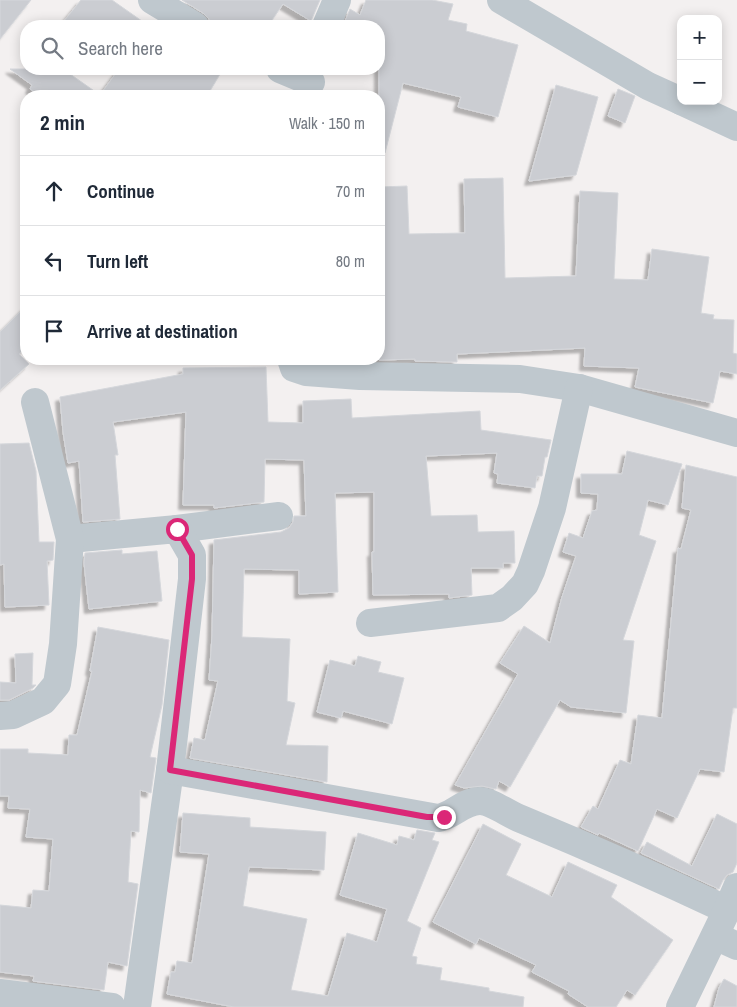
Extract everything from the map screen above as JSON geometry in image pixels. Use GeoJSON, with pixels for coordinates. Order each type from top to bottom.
{"type":"FeatureCollection","features":[{"type":"Feature","properties":{"kind":"street"},"geometry":{"type":"LineString","coordinates":[[152,0],[185,20]]}},
{"type":"Feature","properties":{"kind":"street"},"geometry":{"type":"LineString","coordinates":[[329,20],[337,0]]}},
{"type":"Feature","properties":{"kind":"street"},"geometry":{"type":"LineString","coordinates":[[501,0],[648,86],[677,99]]}},
{"type":"Feature","properties":{"kind":"street"},"geometry":{"type":"LineString","coordinates":[[294,75],[311,82]]}},
{"type":"Feature","properties":{"kind":"street"},"geometry":{"type":"LineString","coordinates":[[690,105],[737,126]]}},
{"type":"Feature","properties":{"kind":"street"},"geometry":{"type":"LineString","coordinates":[[293,365],[299,371],[360,376],[520,379],[579,388],[737,433]]}},
{"type":"Feature","properties":{"kind":"street"},"geometry":{"type":"LineString","coordinates":[[370,623],[498,608],[512,598],[525,584],[552,508],[579,388]]}},
{"type":"Feature","properties":{"kind":"street"},"geometry":{"type":"LineString","coordinates":[[0,716],[13,715],[43,701],[57,684],[63,644],[70,539],[35,402]]}},
{"type":"Feature","properties":{"kind":"street"},"geometry":{"type":"LineString","coordinates":[[70,539],[177,529],[279,516]]}},
{"type":"Feature","properties":{"kind":"street"},"geometry":{"type":"LineString","coordinates":[[137,1007],[170,770],[192,579],[192,555],[177,529]]}},
{"type":"Feature","properties":{"kind":"street"},"geometry":{"type":"LineString","coordinates":[[170,770],[438,818],[444,817],[468,803],[485,802],[508,814],[605,856],[732,898],[726,941],[680,1007]]}},
{"type":"Feature","properties":{"kind":"street"},"geometry":{"type":"LineString","coordinates":[[0,993],[112,1007]]}},
{"type":"Feature","properties":{"kind":"building"},"geometry":{"type":"Polygon","coordinates":[[[0,0],[31,0],[0,39],[0,0]]]}},
{"type":"Feature","properties":{"kind":"building"},"geometry":{"type":"Polygon","coordinates":[[[81,0],[112,0],[140,20],[65,20],[81,0]]]}},
{"type":"Feature","properties":{"kind":"building"},"geometry":{"type":"Polygon","coordinates":[[[182,0],[320,0],[311,20],[283,4],[272,20],[209,20],[203,13],[182,0]]]}},
{"type":"Feature","properties":{"kind":"building"},"geometry":{"type":"Polygon","coordinates":[[[366,0],[432,0],[453,4],[448,20],[467,24],[466,31],[518,45],[498,117],[458,107],[461,97],[403,83],[385,153],[385,90],[379,90],[379,75],[385,75],[385,20],[345,20],[350,9],[360,15],[366,0]]]}},
{"type":"Feature","properties":{"kind":"building"},"geometry":{"type":"Polygon","coordinates":[[[10,69],[20,69],[20,75],[72,75],[93,90],[32,90],[30,89],[32,85],[10,69]]]}},
{"type":"Feature","properties":{"kind":"building"},"geometry":{"type":"Polygon","coordinates":[[[115,75],[219,75],[211,90],[104,90],[115,75]]]}},
{"type":"Feature","properties":{"kind":"building"},"geometry":{"type":"Polygon","coordinates":[[[556,85],[598,97],[576,175],[529,181],[556,85]]]}},
{"type":"Feature","properties":{"kind":"building"},"geometry":{"type":"Polygon","coordinates":[[[618,89],[635,96],[625,123],[608,116],[618,89]]]}},
{"type":"Feature","properties":{"kind":"building"},"geometry":{"type":"Polygon","coordinates":[[[503,178],[505,278],[576,276],[580,191],[618,193],[614,279],[648,280],[652,249],[709,257],[701,313],[714,315],[713,319],[734,320],[733,353],[737,354],[737,374],[720,371],[713,403],[635,387],[639,368],[584,366],[585,348],[457,354],[457,362],[415,361],[415,359],[385,360],[385,187],[407,186],[409,234],[465,233],[464,179],[503,178]]]}},
{"type":"Feature","properties":{"kind":"building"},"geometry":{"type":"Polygon","coordinates":[[[20,312],[20,365],[28,365],[0,390],[0,332],[20,312]]]}},
{"type":"Feature","properties":{"kind":"building"},"geometry":{"type":"Polygon","coordinates":[[[266,367],[268,422],[303,423],[303,401],[351,399],[352,418],[480,411],[481,430],[551,440],[547,457],[545,457],[542,476],[537,476],[535,488],[497,483],[498,474],[494,473],[497,453],[426,456],[431,516],[477,515],[478,532],[514,531],[515,563],[503,563],[503,568],[471,568],[472,595],[449,598],[449,594],[373,595],[374,492],[335,493],[338,592],[299,594],[299,570],[244,569],[242,637],[290,639],[287,701],[295,703],[286,745],[328,746],[327,782],[190,758],[194,738],[205,740],[218,681],[209,680],[214,540],[281,532],[289,528],[294,516],[306,516],[304,460],[265,459],[264,502],[214,508],[214,505],[183,505],[186,412],[113,422],[118,455],[115,455],[120,519],[83,522],[79,461],[68,463],[63,432],[60,397],[183,374],[183,368],[266,367]]]}},
{"type":"Feature","properties":{"kind":"building"},"geometry":{"type":"Polygon","coordinates":[[[29,443],[36,471],[39,542],[54,542],[53,560],[47,561],[49,605],[5,607],[4,564],[0,565],[0,444],[29,443]]]}},
{"type":"Feature","properties":{"kind":"building"},"geometry":{"type":"Polygon","coordinates":[[[627,451],[682,464],[668,505],[648,500],[639,535],[656,541],[623,640],[634,641],[626,713],[571,707],[560,700],[510,787],[499,781],[496,789],[482,786],[464,788],[455,785],[518,674],[500,663],[524,626],[550,643],[562,597],[576,556],[563,552],[569,533],[583,538],[592,511],[597,510],[598,494],[581,493],[581,474],[622,474],[627,451]]]}},
{"type":"Feature","properties":{"kind":"building"},"geometry":{"type":"Polygon","coordinates":[[[686,465],[737,477],[737,708],[733,708],[724,772],[700,769],[677,818],[657,809],[638,851],[581,827],[593,806],[598,809],[620,760],[631,764],[638,715],[662,718],[678,548],[681,549],[691,510],[682,508],[686,465]]]}},
{"type":"Feature","properties":{"kind":"building"},"geometry":{"type":"Polygon","coordinates":[[[122,550],[122,554],[157,551],[162,601],[89,609],[84,563],[85,553],[122,550]]]}},
{"type":"Feature","properties":{"kind":"building"},"geometry":{"type":"Polygon","coordinates":[[[98,627],[169,640],[162,705],[150,757],[156,758],[151,793],[140,790],[139,832],[131,831],[128,882],[138,884],[127,966],[108,962],[104,990],[33,981],[34,976],[0,972],[0,905],[31,908],[33,890],[49,891],[53,839],[26,837],[30,809],[8,808],[9,796],[0,796],[0,749],[28,749],[28,753],[68,755],[69,735],[77,735],[92,671],[90,671],[98,627]]]}},
{"type":"Feature","properties":{"kind":"building"},"geometry":{"type":"Polygon","coordinates":[[[33,653],[32,685],[36,685],[9,700],[0,700],[0,682],[16,683],[15,654],[33,653]]]}},
{"type":"Feature","properties":{"kind":"building"},"geometry":{"type":"Polygon","coordinates":[[[358,656],[381,662],[378,672],[404,678],[392,724],[343,711],[341,718],[317,712],[330,660],[355,666],[358,656]]]}},
{"type":"Feature","properties":{"kind":"building"},"geometry":{"type":"Polygon","coordinates":[[[183,813],[250,818],[250,827],[326,832],[324,870],[249,867],[243,906],[307,919],[291,990],[328,996],[347,933],[377,942],[387,909],[340,895],[358,833],[397,845],[399,836],[414,840],[417,830],[435,833],[432,840],[439,842],[407,921],[421,928],[412,956],[417,957],[416,964],[442,968],[440,980],[489,988],[489,991],[524,997],[523,1007],[234,1007],[167,994],[171,972],[175,972],[177,961],[192,963],[209,854],[180,852],[183,813]]]}},
{"type":"Feature","properties":{"kind":"building"},"geometry":{"type":"Polygon","coordinates":[[[717,814],[737,824],[737,863],[733,872],[723,880],[719,889],[641,853],[647,842],[692,866],[717,814]]]}},
{"type":"Feature","properties":{"kind":"building"},"geometry":{"type":"Polygon","coordinates":[[[483,824],[521,844],[506,875],[552,897],[568,862],[617,885],[611,897],[673,940],[635,995],[627,990],[616,1007],[588,1007],[568,994],[569,991],[532,972],[536,965],[479,938],[476,944],[433,922],[483,824]]]}},
{"type":"Feature","properties":{"kind":"building"},"geometry":{"type":"Polygon","coordinates":[[[724,979],[737,986],[737,1007],[714,1007],[719,988],[724,979]]]}},
{"type":"Feature","properties":{"kind":"route"},"geometry":{"type":"LineString","coordinates":[[177,529],[192,555],[192,579],[170,770],[427,817],[444,817]]}}]}
